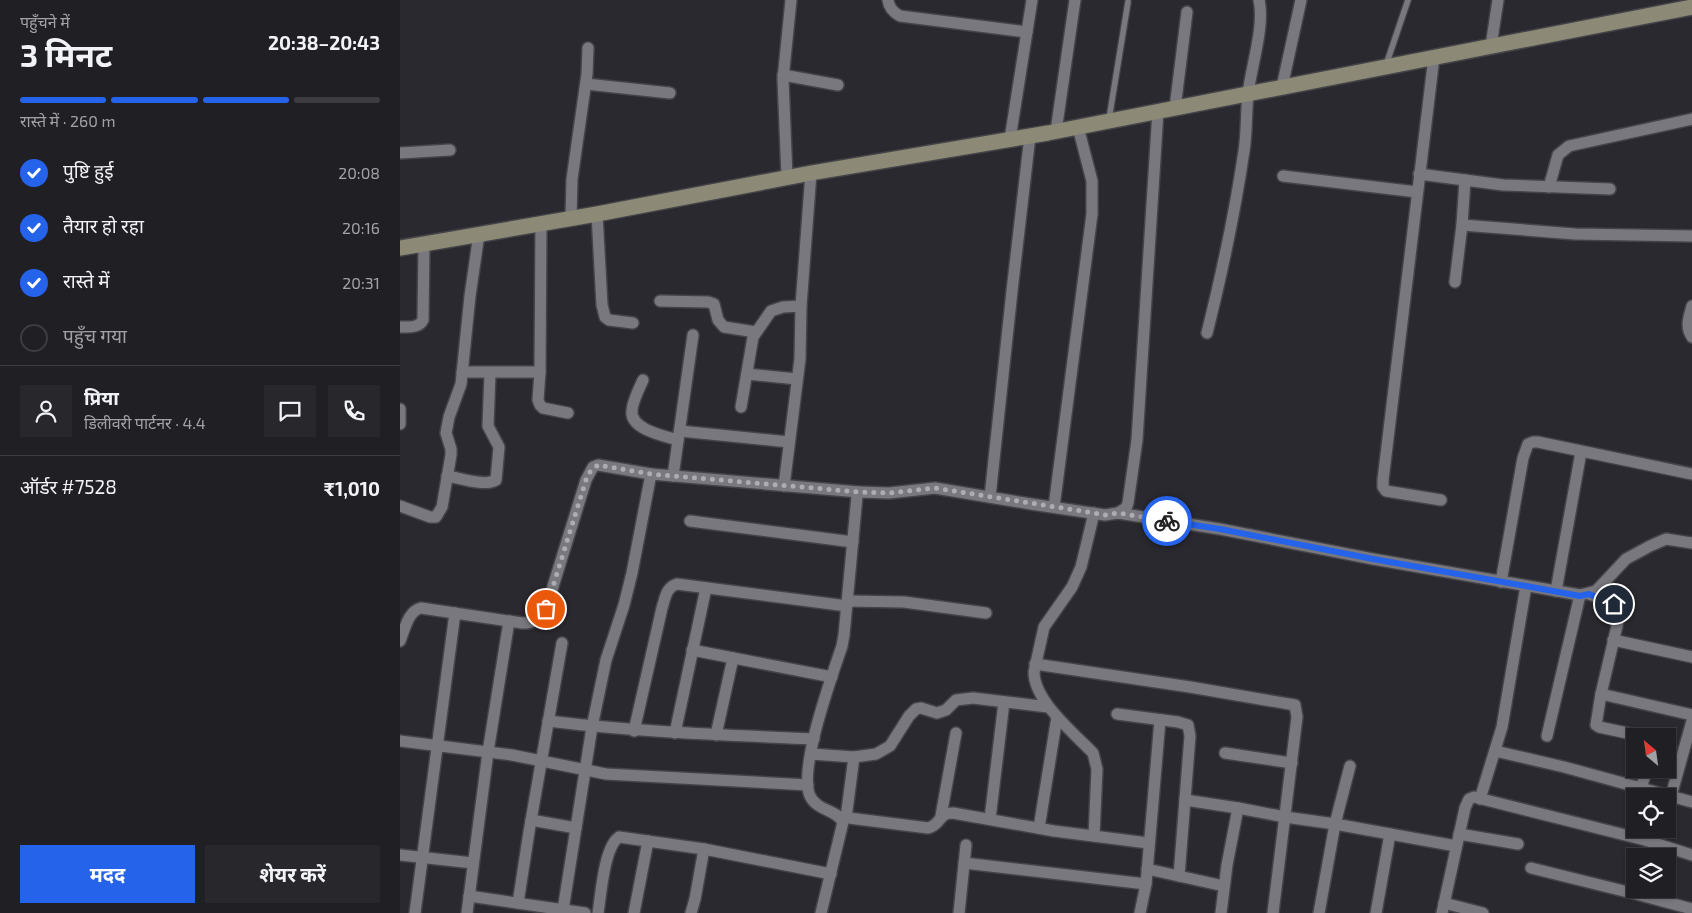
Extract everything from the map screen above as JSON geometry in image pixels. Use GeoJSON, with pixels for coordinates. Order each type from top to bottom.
{"type":"FeatureCollection","features":[{"type":"Feature","properties":{"kind":"street"},"geometry":{"type":"LineString","coordinates":[[787,177],[783,75],[792,0]]}},
{"type":"Feature","properties":{"kind":"street"},"geometry":{"type":"LineString","coordinates":[[888,0],[893,12],[900,16],[1027,32]]}},
{"type":"Feature","properties":{"kind":"street"},"geometry":{"type":"LineString","coordinates":[[1010,139],[1032,0]]}},
{"type":"Feature","properties":{"kind":"street"},"geometry":{"type":"LineString","coordinates":[[1056,131],[1075,0]]}},
{"type":"Feature","properties":{"kind":"street"},"geometry":{"type":"LineString","coordinates":[[1207,333],[1222,273],[1237,195],[1244,148],[1248,93],[1259,31],[1259,0]]}},
{"type":"Feature","properties":{"kind":"street"},"geometry":{"type":"LineString","coordinates":[[1282,87],[1301,0]]}},
{"type":"Feature","properties":{"kind":"street"},"geometry":{"type":"LineString","coordinates":[[1491,46],[1498,0]]}},
{"type":"Feature","properties":{"kind":"street"},"geometry":{"type":"LineString","coordinates":[[400,248],[597,214],[787,177],[1030,136],[1692,7]]}},
{"type":"Feature","properties":{"kind":"street"},"geometry":{"type":"LineString","coordinates":[[1175,108],[1188,12]]}},
{"type":"Feature","properties":{"kind":"street"},"geometry":{"type":"LineString","coordinates":[[571,218],[572,179],[586,84],[588,48]]}},
{"type":"Feature","properties":{"kind":"street"},"geometry":{"type":"LineString","coordinates":[[1434,57],[1383,486],[1386,491],[1394,493],[1441,500]]}},
{"type":"Feature","properties":{"kind":"street"},"geometry":{"type":"LineString","coordinates":[[783,75],[838,85]]}},
{"type":"Feature","properties":{"kind":"street"},"geometry":{"type":"LineString","coordinates":[[586,84],[670,93]]}},
{"type":"Feature","properties":{"kind":"street"},"geometry":{"type":"LineString","coordinates":[[1118,513],[1126,508],[1128,503],[1137,440],[1158,111]]}},
{"type":"Feature","properties":{"kind":"street"},"geometry":{"type":"LineString","coordinates":[[1549,187],[1558,155],[1569,146],[1692,119]]}},
{"type":"Feature","properties":{"kind":"street"},"geometry":{"type":"LineString","coordinates":[[1054,507],[1092,214],[1092,181],[1078,126]]}},
{"type":"Feature","properties":{"kind":"street"},"geometry":{"type":"LineString","coordinates":[[990,497],[1030,136]]}},
{"type":"Feature","properties":{"kind":"street"},"geometry":{"type":"LineString","coordinates":[[400,153],[450,150]]}},
{"type":"Feature","properties":{"kind":"street"},"geometry":{"type":"LineString","coordinates":[[784,486],[800,359],[801,306],[811,173]]}},
{"type":"Feature","properties":{"kind":"street"},"geometry":{"type":"LineString","coordinates":[[1419,174],[1503,186],[1610,189]]}},
{"type":"Feature","properties":{"kind":"street"},"geometry":{"type":"LineString","coordinates":[[1283,176],[1417,192]]}},
{"type":"Feature","properties":{"kind":"street"},"geometry":{"type":"LineString","coordinates":[[1455,282],[1465,180]]}},
{"type":"Feature","properties":{"kind":"street"},"geometry":{"type":"LineString","coordinates":[[597,214],[602,305],[605,317],[608,320],[633,323]]}},
{"type":"Feature","properties":{"kind":"street"},"geometry":{"type":"LineString","coordinates":[[541,224],[540,372],[538,400],[544,408],[568,413]]}},
{"type":"Feature","properties":{"kind":"street"},"geometry":{"type":"LineString","coordinates":[[1462,225],[1575,234],[1692,236]]}},
{"type":"Feature","properties":{"kind":"street"},"geometry":{"type":"LineString","coordinates":[[400,506],[430,518],[436,517],[442,507],[451,449],[446,433],[458,395],[462,372],[479,234]]}},
{"type":"Feature","properties":{"kind":"street"},"geometry":{"type":"LineString","coordinates":[[400,327],[417,326],[423,320],[424,244]]}},
{"type":"Feature","properties":{"kind":"street"},"geometry":{"type":"LineString","coordinates":[[660,301],[708,302],[714,304],[718,320],[724,327],[756,332]]}},
{"type":"Feature","properties":{"kind":"street"},"geometry":{"type":"LineString","coordinates":[[741,408],[753,338],[756,332],[763,325],[771,311],[783,307],[801,306]]}},
{"type":"Feature","properties":{"kind":"street"},"geometry":{"type":"LineString","coordinates":[[1692,306],[1688,325],[1688,330],[1692,337]]}},
{"type":"Feature","properties":{"kind":"street"},"geometry":{"type":"LineString","coordinates":[[673,476],[693,335]]}},
{"type":"Feature","properties":{"kind":"street"},"geometry":{"type":"LineString","coordinates":[[462,372],[540,372]]}},
{"type":"Feature","properties":{"kind":"street"},"geometry":{"type":"LineString","coordinates":[[447,476],[492,483],[498,476],[499,447],[488,426],[490,373]]}},
{"type":"Feature","properties":{"kind":"street"},"geometry":{"type":"LineString","coordinates":[[747,374],[797,379]]}},
{"type":"Feature","properties":{"kind":"street"},"geometry":{"type":"LineString","coordinates":[[643,380],[632,411],[633,420],[640,426],[664,436],[679,435],[789,442]]}},
{"type":"Feature","properties":{"kind":"street"},"geometry":{"type":"LineString","coordinates":[[400,408],[400,424]]}},
{"type":"Feature","properties":{"kind":"street"},"geometry":{"type":"LineString","coordinates":[[1501,582],[1523,458],[1528,444],[1538,442],[1692,474]]}},
{"type":"Feature","properties":{"kind":"street"},"geometry":{"type":"LineString","coordinates":[[1556,591],[1581,452]]}},
{"type":"Feature","properties":{"kind":"street"},"geometry":{"type":"LineString","coordinates":[[401,635],[410,618],[417,609],[421,608],[509,622],[533,622],[539,618],[546,609],[586,480],[598,465],[651,474],[859,492],[889,493],[935,488],[1105,515],[1118,513],[1220,529],[1373,559],[1585,595],[1614,604],[1620,613],[1601,694],[1596,725],[1626,733]]}},
{"type":"Feature","properties":{"kind":"street"},"geometry":{"type":"LineString","coordinates":[[563,910],[592,727],[606,660],[624,606],[632,573],[651,474]]}},
{"type":"Feature","properties":{"kind":"street"},"geometry":{"type":"LineString","coordinates":[[859,492],[857,496],[854,542],[842,646],[814,739],[808,785],[810,794],[820,808],[843,818],[928,828],[934,826],[941,816],[956,733]]}},
{"type":"Feature","properties":{"kind":"street"},"geometry":{"type":"LineString","coordinates":[[1094,513],[1081,567],[1072,587],[1044,627],[1035,664],[1034,679],[1048,707],[1087,747],[1095,759],[1097,769],[1094,836]]}},
{"type":"Feature","properties":{"kind":"street"},"geometry":{"type":"LineString","coordinates":[[690,521],[854,542]]}},
{"type":"Feature","properties":{"kind":"street"},"geometry":{"type":"LineString","coordinates":[[1546,736],[1585,595],[1601,587],[1626,559],[1650,546],[1666,539],[1692,543]]}},
{"type":"Feature","properties":{"kind":"street"},"geometry":{"type":"LineString","coordinates":[[634,730],[666,593],[669,588],[677,584],[847,603],[904,602],[986,613]]}},
{"type":"Feature","properties":{"kind":"street"},"geometry":{"type":"LineString","coordinates":[[1480,799],[1502,727],[1526,586]]}},
{"type":"Feature","properties":{"kind":"street"},"geometry":{"type":"LineString","coordinates":[[675,733],[706,588]]}},
{"type":"Feature","properties":{"kind":"street"},"geometry":{"type":"LineString","coordinates":[[415,913],[456,613]]}},
{"type":"Feature","properties":{"kind":"street"},"geometry":{"type":"LineString","coordinates":[[467,913],[488,752],[509,622]]}},
{"type":"Feature","properties":{"kind":"street"},"geometry":{"type":"LineString","coordinates":[[1613,640],[1692,657]]}},
{"type":"Feature","properties":{"kind":"street"},"geometry":{"type":"LineString","coordinates":[[518,903],[562,644]]}},
{"type":"Feature","properties":{"kind":"street"},"geometry":{"type":"LineString","coordinates":[[692,650],[832,677]]}},
{"type":"Feature","properties":{"kind":"street"},"geometry":{"type":"LineString","coordinates":[[716,735],[733,658]]}},
{"type":"Feature","properties":{"kind":"street"},"geometry":{"type":"LineString","coordinates":[[1035,664],[1295,705],[1297,717],[1273,913]]}},
{"type":"Feature","properties":{"kind":"street"},"geometry":{"type":"LineString","coordinates":[[1601,694],[1692,715]]}},
{"type":"Feature","properties":{"kind":"street"},"geometry":{"type":"LineString","coordinates":[[811,754],[854,757],[876,754],[890,746],[916,708],[937,713],[942,712],[956,700],[961,699],[973,698],[1048,707]]}},
{"type":"Feature","properties":{"kind":"street"},"geometry":{"type":"LineString","coordinates":[[990,819],[1004,702]]}},
{"type":"Feature","properties":{"kind":"street"},"geometry":{"type":"LineString","coordinates":[[1117,714],[1188,725],[1190,736],[1179,876]]}},
{"type":"Feature","properties":{"kind":"street"},"geometry":{"type":"LineString","coordinates":[[1039,828],[1057,717]]}},
{"type":"Feature","properties":{"kind":"street"},"geometry":{"type":"LineString","coordinates":[[1140,913],[1146,884],[1160,720]]}},
{"type":"Feature","properties":{"kind":"street"},"geometry":{"type":"LineString","coordinates":[[548,721],[592,727],[675,733],[814,739]]}},
{"type":"Feature","properties":{"kind":"street"},"geometry":{"type":"LineString","coordinates":[[1673,788],[1692,721]]}},
{"type":"Feature","properties":{"kind":"street"},"geometry":{"type":"LineString","coordinates":[[400,741],[488,752],[606,774],[808,785]]}},
{"type":"Feature","properties":{"kind":"street"},"geometry":{"type":"LineString","coordinates":[[1495,751],[1642,788],[1645,778]]}},
{"type":"Feature","properties":{"kind":"street"},"geometry":{"type":"LineString","coordinates":[[1225,753],[1292,763]]}},
{"type":"Feature","properties":{"kind":"street"},"geometry":{"type":"LineString","coordinates":[[821,913],[842,827],[854,757]]}},
{"type":"Feature","properties":{"kind":"street"},"geometry":{"type":"LineString","coordinates":[[1319,913],[1336,824],[1350,766]]}},
{"type":"Feature","properties":{"kind":"street"},"geometry":{"type":"LineString","coordinates":[[1483,913],[1443,908],[1466,803],[1474,797],[1645,840],[1692,855]]}},
{"type":"Feature","properties":{"kind":"street"},"geometry":{"type":"LineString","coordinates":[[1676,797],[1692,802]]}},
{"type":"Feature","properties":{"kind":"street"},"geometry":{"type":"LineString","coordinates":[[1184,800],[1336,824],[1456,846]]}},
{"type":"Feature","properties":{"kind":"street"},"geometry":{"type":"LineString","coordinates":[[1221,913],[1238,808]]}},
{"type":"Feature","properties":{"kind":"street"},"geometry":{"type":"LineString","coordinates":[[941,816],[946,813],[953,813],[1039,828],[1148,843]]}},
{"type":"Feature","properties":{"kind":"street"},"geometry":{"type":"LineString","coordinates":[[531,820],[576,828]]}},
{"type":"Feature","properties":{"kind":"street"},"geometry":{"type":"LineString","coordinates":[[1376,913],[1390,834]]}},
{"type":"Feature","properties":{"kind":"street"},"geometry":{"type":"LineString","coordinates":[[1459,834],[1518,844]]}},
{"type":"Feature","properties":{"kind":"street"},"geometry":{"type":"LineString","coordinates":[[598,913],[608,856],[614,840],[619,837],[704,849],[830,874]]}},
{"type":"Feature","properties":{"kind":"street"},"geometry":{"type":"LineString","coordinates":[[634,913],[648,841]]}},
{"type":"Feature","properties":{"kind":"street"},"geometry":{"type":"LineString","coordinates":[[959,913],[966,845]]}},
{"type":"Feature","properties":{"kind":"street"},"geometry":{"type":"LineString","coordinates":[[690,913],[695,899],[704,849]]}},
{"type":"Feature","properties":{"kind":"street"},"geometry":{"type":"LineString","coordinates":[[400,855],[473,863]]}},
{"type":"Feature","properties":{"kind":"street"},"geometry":{"type":"LineString","coordinates":[[964,863],[1146,884]]}},
{"type":"Feature","properties":{"kind":"street"},"geometry":{"type":"LineString","coordinates":[[1531,868],[1692,910]]}},
{"type":"Feature","properties":{"kind":"street"},"geometry":{"type":"LineString","coordinates":[[1147,869],[1224,886]]}},
{"type":"Feature","properties":{"kind":"street"},"geometry":{"type":"LineString","coordinates":[[469,896],[585,913]]}},
{"type":"Feature","properties":{"kind":"lane"},"geometry":{"type":"LineString","coordinates":[[1385,67],[1408,0]]}},
{"type":"Feature","properties":{"kind":"lane"},"geometry":{"type":"LineString","coordinates":[[1108,121],[1128,2]]}},
{"type":"Feature","properties":{"kind":"way so far"},"geometry":{"type":"LineString","coordinates":[[546,609],[586,480],[590,472],[598,465],[651,474],[859,492],[889,493],[935,488],[1105,515],[1118,513],[1167,521]]}},
{"type":"Feature","properties":{"kind":"route"},"geometry":{"type":"LineString","coordinates":[[1167,521],[1220,529],[1580,596],[1589,594],[1614,604]]}}]}
